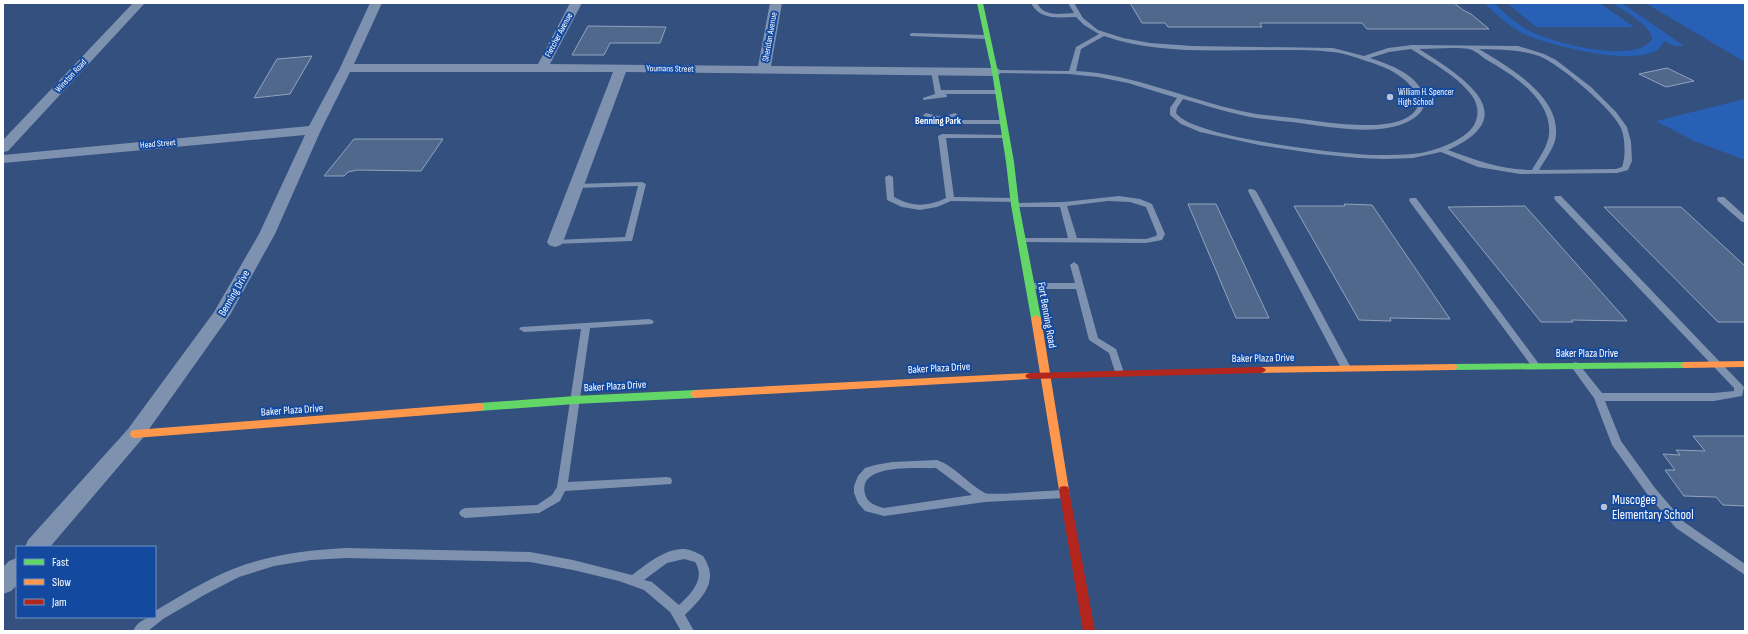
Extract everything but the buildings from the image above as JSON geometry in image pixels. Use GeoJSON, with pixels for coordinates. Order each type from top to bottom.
{"type":"FeatureCollection","features":[{"type":"Feature","properties":{"kind":"street","name":"Winston Road"},"geometry":{"type":"LineString","coordinates":[[3,148],[139,3]]}},
{"type":"Feature","properties":{"kind":"street","name":"Benning Drive"},"geometry":{"type":"LineString","coordinates":[[37,546],[135,434],[221,315],[267,234],[314,130],[346,68],[376,3]]}},
{"type":"Feature","properties":{"kind":"street","name":"Fletcher Avenue"},"geometry":{"type":"LineString","coordinates":[[542,68],[576,3]]}},
{"type":"Feature","properties":{"kind":"street","name":"Sheridan Avenue"},"geometry":{"type":"LineString","coordinates":[[764,70],[776,3]]}},
{"type":"Feature","properties":{"kind":"street","name":"Fort Benning Road"},"geometry":{"type":"LineString","coordinates":[[980,3],[995,72],[1014,202],[1046,375],[1089,631]]}},
{"type":"Feature","properties":{"kind":"street","name":"Youmans Street"},"geometry":{"type":"LineString","coordinates":[[346,68],[621,68],[995,72]]}},
{"type":"Feature","properties":{"kind":"street"},"geometry":{"type":"LineString","coordinates":[[555,242],[621,68]]}},
{"type":"Feature","properties":{"kind":"street","name":"Head Street"},"geometry":{"type":"LineString","coordinates":[[3,159],[314,130]]}},
{"type":"Feature","properties":{"kind":"street","name":"Baker Plaza Drive"},"geometry":{"type":"LineString","coordinates":[[135,434],[575,400],[1046,375],[1346,368],[1745,364]]}},
{"type":"Feature","properties":{"kind":"street"},"geometry":{"type":"LineString","coordinates":[[3,584],[16,569]]}},
{"type":"Feature","properties":{"kind":"lane"},"geometry":{"type":"LineString","coordinates":[[1034,3],[1036,9],[1040,13],[1054,15],[1077,15]]}},
{"type":"Feature","properties":{"kind":"lane"},"geometry":{"type":"LineString","coordinates":[[995,72],[1072,73],[1111,77],[1146,85],[1181,97],[1242,113],[1336,126],[1369,127],[1394,125],[1412,118],[1420,109],[1422,100],[1418,89],[1404,76],[1382,64],[1364,58],[1333,50],[1177,48],[1133,42],[1104,34],[1083,22],[1077,15],[1071,3]]}},
{"type":"Feature","properties":{"kind":"lane"},"geometry":{"type":"LineString","coordinates":[[1072,73],[1078,48],[1104,34]]}},
{"type":"Feature","properties":{"kind":"lane"},"geometry":{"type":"LineString","coordinates":[[912,36],[987,36]]}},
{"type":"Feature","properties":{"kind":"lane"},"geometry":{"type":"LineString","coordinates":[[1364,58],[1388,50],[1412,47],[1518,48],[1542,55],[1570,72],[1603,100],[1614,113],[1624,127],[1628,161],[1625,168],[1617,171],[1520,172],[1488,166],[1440,150]]}},
{"type":"Feature","properties":{"kind":"lane"},"geometry":{"type":"LineString","coordinates":[[1181,97],[1173,110],[1173,115],[1178,121],[1189,126],[1247,141],[1359,156],[1394,157],[1430,153],[1459,142],[1477,129],[1482,116],[1477,98],[1465,84],[1412,47]]}},
{"type":"Feature","properties":{"kind":"lane"},"geometry":{"type":"LineString","coordinates":[[1470,47],[1523,82],[1547,107],[1553,122],[1553,135],[1534,172]]}},
{"type":"Feature","properties":{"kind":"lane"},"geometry":{"type":"LineString","coordinates":[[934,71],[939,95]]}},
{"type":"Feature","properties":{"kind":"lane"},"geometry":{"type":"LineString","coordinates":[[925,99],[939,95],[998,92]]}},
{"type":"Feature","properties":{"kind":"lane"},"geometry":{"type":"LineString","coordinates":[[939,95],[953,98]]}},
{"type":"Feature","properties":{"kind":"lane"},"geometry":{"type":"LineString","coordinates":[[926,115],[941,117],[956,115]]}},
{"type":"Feature","properties":{"kind":"lane"},"geometry":{"type":"LineString","coordinates":[[941,117],[942,122],[1003,122]]}},
{"type":"Feature","properties":{"kind":"lane"},"geometry":{"type":"LineString","coordinates":[[950,199],[942,136],[1005,136]]}},
{"type":"Feature","properties":{"kind":"lane"},"geometry":{"type":"LineString","coordinates":[[889,177],[890,198],[905,206],[924,208],[937,206],[950,199],[1064,204],[1103,200],[1140,202],[1149,206],[1161,234],[1159,238],[1152,241],[1022,240]]}},
{"type":"Feature","properties":{"kind":"lane"},"geometry":{"type":"LineString","coordinates":[[555,242],[629,239],[642,184],[576,186]]}},
{"type":"Feature","properties":{"kind":"lane"},"geometry":{"type":"LineString","coordinates":[[1252,191],[1346,368]]}},
{"type":"Feature","properties":{"kind":"lane"},"geometry":{"type":"LineString","coordinates":[[1558,198],[1716,365],[1739,387],[1739,394],[1714,397],[1599,397]]}},
{"type":"Feature","properties":{"kind":"lane"},"geometry":{"type":"LineString","coordinates":[[1721,199],[1745,220]]}},
{"type":"Feature","properties":{"kind":"lane"},"geometry":{"type":"LineString","coordinates":[[1413,200],[1536,366]]}},
{"type":"Feature","properties":{"kind":"lane"},"geometry":{"type":"LineString","coordinates":[[1064,204],[1073,240]]}},
{"type":"Feature","properties":{"kind":"lane"},"geometry":{"type":"LineString","coordinates":[[1074,266],[1094,340],[1113,351],[1120,373]]}},
{"type":"Feature","properties":{"kind":"lane"},"geometry":{"type":"LineString","coordinates":[[1030,286],[1079,286]]}},
{"type":"Feature","properties":{"kind":"lane"},"geometry":{"type":"LineString","coordinates":[[524,329],[649,322]]}},
{"type":"Feature","properties":{"kind":"lane"},"geometry":{"type":"LineString","coordinates":[[465,513],[539,509],[556,498],[562,487],[586,325]]}},
{"type":"Feature","properties":{"kind":"lane"},"geometry":{"type":"LineString","coordinates":[[1575,365],[1599,397],[1616,442],[1651,491],[1680,526],[1745,570]]}},
{"type":"Feature","properties":{"kind":"lane"},"geometry":{"type":"LineString","coordinates":[[985,498],[965,485],[943,466],[937,464],[874,470],[868,472],[860,481],[859,494],[864,504],[873,510],[884,512],[985,498],[1065,494]]}},
{"type":"Feature","properties":{"kind":"lane"},"geometry":{"type":"LineString","coordinates":[[562,487],[667,481]]}},
{"type":"Feature","properties":{"kind":"lane"},"geometry":{"type":"LineString","coordinates":[[139,631],[159,616],[202,590],[236,574],[274,561],[311,555],[346,553],[530,557],[573,565],[619,576],[648,586],[674,608],[688,631]]}},
{"type":"Feature","properties":{"kind":"lane"},"geometry":{"type":"LineString","coordinates":[[634,581],[657,563],[674,556],[685,554],[699,559],[705,569],[704,581],[698,594],[678,614]]}},
{"type":"Feature","properties":{"kind":"shaded area"},"geometry":{"type":"Polygon","coordinates":[[[1484,3],[1497,5],[1509,17],[1532,32],[1543,37],[1575,46],[1613,51],[1630,50],[1643,47],[1652,39],[1651,34],[1636,19],[1612,3],[1622,3],[1684,46],[1674,46],[1664,41],[1656,51],[1641,55],[1620,56],[1598,54],[1574,49],[1552,44],[1522,33],[1507,23],[1484,3]]]}},
{"type":"Feature","properties":{"kind":"shaded area"},"geometry":{"type":"Polygon","coordinates":[[[1507,3],[1600,3],[1634,27],[1536,27],[1507,3]]]}},
{"type":"Feature","properties":{"kind":"shaded area"},"geometry":{"type":"Polygon","coordinates":[[[1745,3],[1745,62],[1647,4],[1745,3]]]}},
{"type":"Feature","properties":{"kind":"shaded area"},"geometry":{"type":"Polygon","coordinates":[[[1745,99],[1745,160],[1694,141],[1656,121],[1745,99]]]}},
{"type":"Feature","properties":{"kind":"traffic: fast"},"geometry":{"type":"LineString","coordinates":[[980,3],[995,72],[1010,162],[1015,205],[1036,318]]}},
{"type":"Feature","properties":{"kind":"traffic: fast"},"geometry":{"type":"LineString","coordinates":[[1453,367],[1685,365]]}},
{"type":"Feature","properties":{"kind":"traffic: fast"},"geometry":{"type":"LineString","coordinates":[[479,407],[575,400],[695,394]]}},
{"type":"Feature","properties":{"kind":"traffic: slow"},"geometry":{"type":"LineString","coordinates":[[1036,318],[1064,490]]}},
{"type":"Feature","properties":{"kind":"traffic: slow"},"geometry":{"type":"LineString","coordinates":[[1685,365],[1745,364]]}},
{"type":"Feature","properties":{"kind":"traffic: slow"},"geometry":{"type":"LineString","coordinates":[[1261,370],[1453,367]]}},
{"type":"Feature","properties":{"kind":"traffic: slow"},"geometry":{"type":"LineString","coordinates":[[695,394],[1030,376]]}},
{"type":"Feature","properties":{"kind":"traffic: slow"},"geometry":{"type":"LineString","coordinates":[[135,434],[479,407]]}},
{"type":"Feature","properties":{"kind":"traffic: jam"},"geometry":{"type":"LineString","coordinates":[[1030,376],[1261,370]]}},
{"type":"Feature","properties":{"kind":"traffic: jam"},"geometry":{"type":"LineString","coordinates":[[1064,490],[1089,631]]}},
{"type":"Feature","properties":{"kind":"place","name":"William H. Spencer High School"},"geometry":{"type":"Point","coordinates":[1390,97]}},
{"type":"Feature","properties":{"kind":"place","name":"Muscogee Elementary School"},"geometry":{"type":"Point","coordinates":[1604,507]}},
{"type":"Feature","properties":{"kind":"district","name":"Benning Park"},"geometry":{"type":"Point","coordinates":[938,121]}}]}
